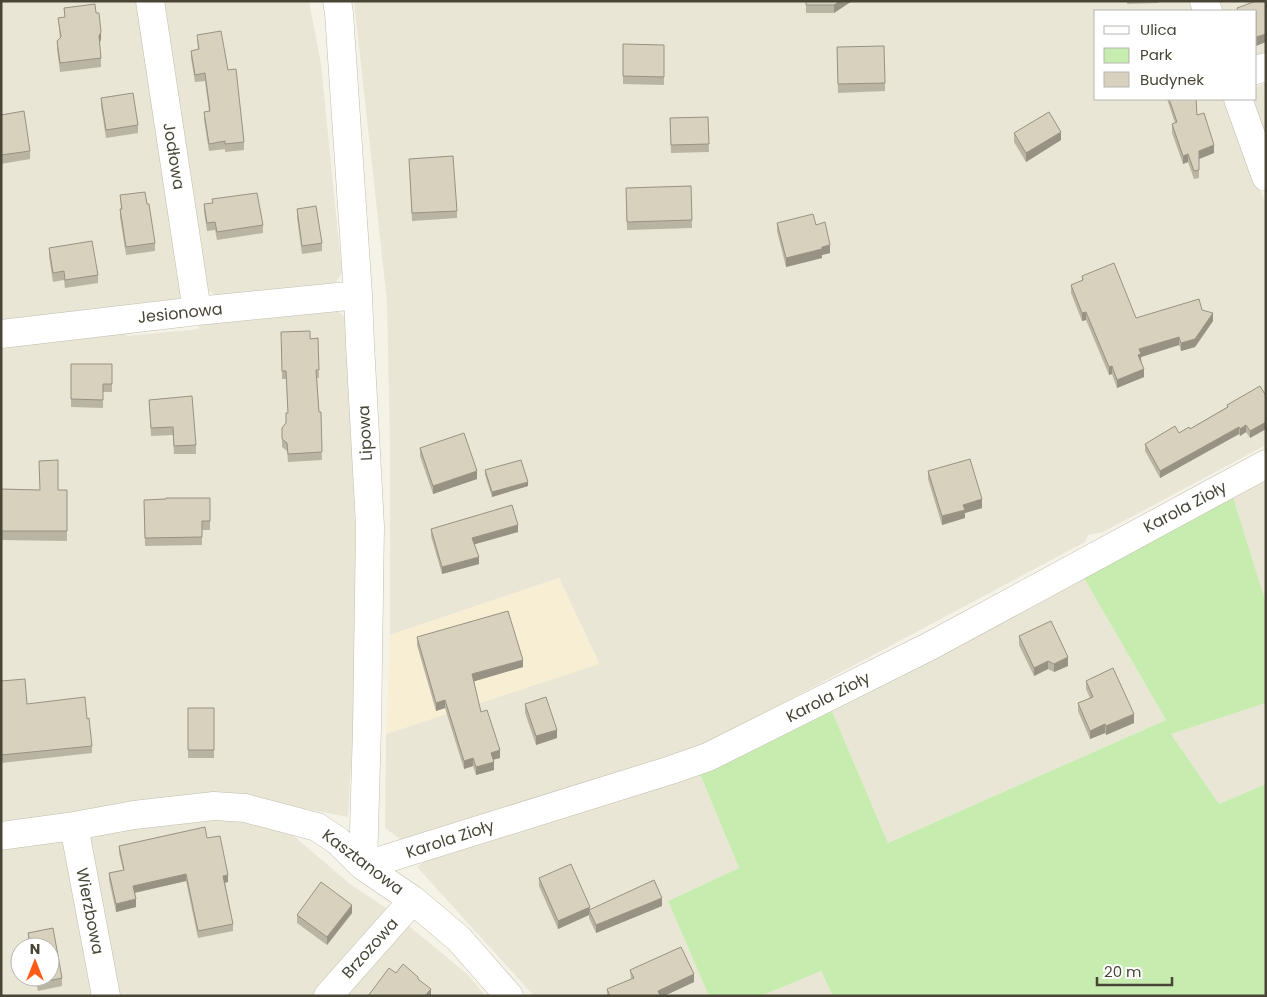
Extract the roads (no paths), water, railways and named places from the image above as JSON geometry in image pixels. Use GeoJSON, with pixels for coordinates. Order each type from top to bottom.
{"type":"FeatureCollection","features":[{"type":"Feature","properties":{"kind":"street","name":"Jodłowa"},"geometry":{"type":"LineString","coordinates":[[150,1],[197,311]]}},
{"type":"Feature","properties":{"kind":"street","name":"Lipowa"},"geometry":{"type":"LineString","coordinates":[[337,1],[346,96],[370,526],[363,866]]}},
{"type":"Feature","properties":{"kind":"street"},"geometry":{"type":"LineString","coordinates":[[1238,100],[1266,177]]}},
{"type":"Feature","properties":{"kind":"street","name":"Jesionowa"},"geometry":{"type":"LineString","coordinates":[[1,334],[197,311],[358,295]]}},
{"type":"Feature","properties":{"kind":"street","name":"Karola Zioły"},"geometry":{"type":"LineString","coordinates":[[363,866],[708,757],[932,644],[1266,464]]}},
{"type":"Feature","properties":{"kind":"street","name":"Kasztanowa"},"geometry":{"type":"LineString","coordinates":[[1,836],[74,826],[134,815],[214,806],[245,808],[317,827],[338,841],[363,866],[413,900],[459,939],[509,996]]}},
{"type":"Feature","properties":{"kind":"street","name":"Wierzbowa"},"geometry":{"type":"LineString","coordinates":[[74,826],[106,996]]}},
{"type":"Feature","properties":{"kind":"street","name":"Brzozowa"},"geometry":{"type":"LineString","coordinates":[[328,996],[413,900]]}}]}
